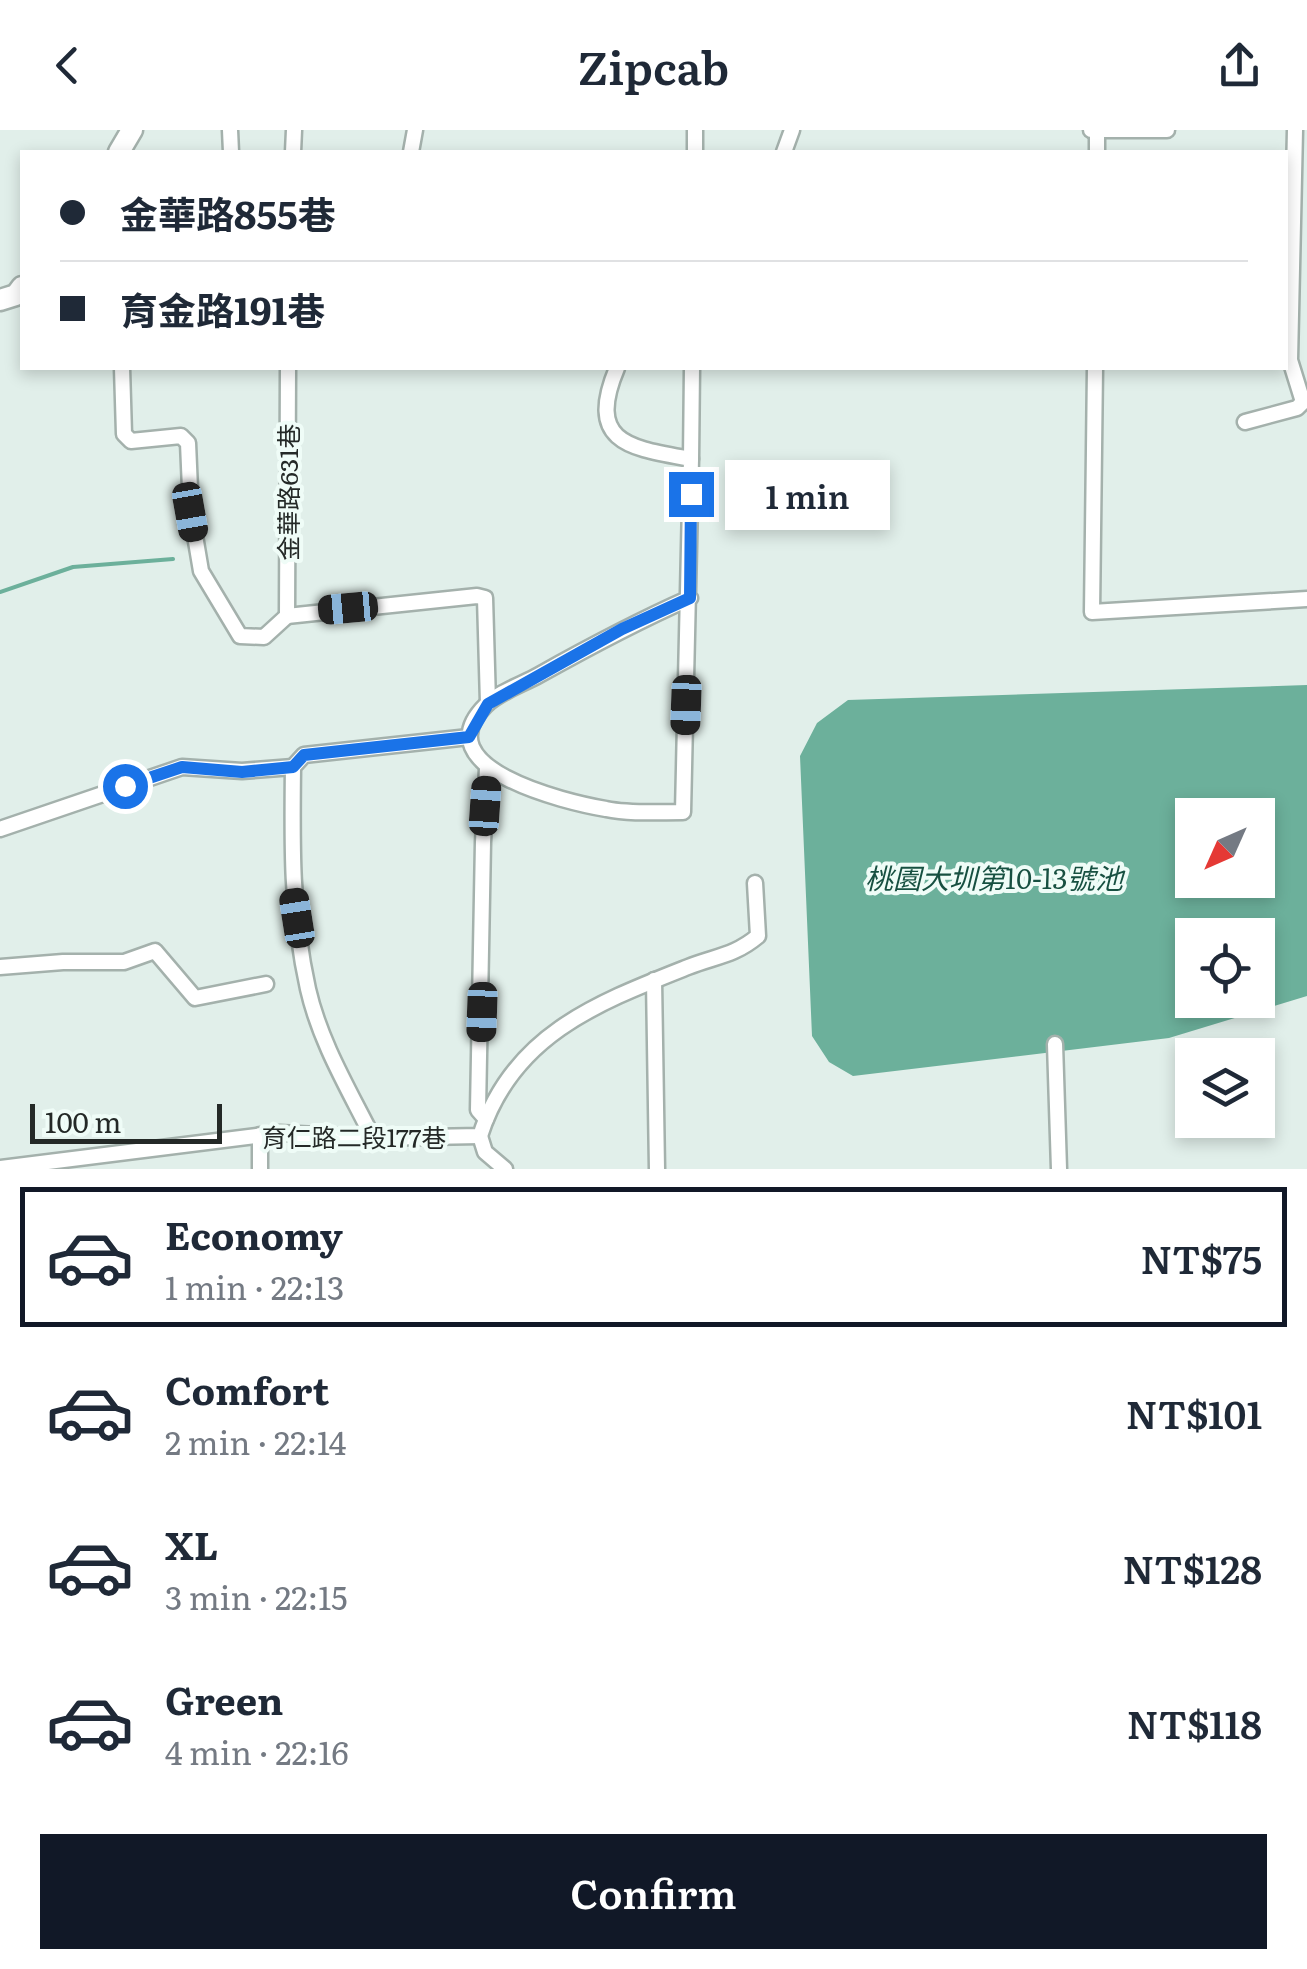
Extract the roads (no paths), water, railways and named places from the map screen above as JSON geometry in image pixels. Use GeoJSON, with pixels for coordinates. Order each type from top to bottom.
{"type":"FeatureCollection","features":[{"type":"Feature","properties":{"kind":"street"},"geometry":{"type":"LineString","coordinates":[[1095,130],[1167,130]]}},
{"type":"Feature","properties":{"kind":"street"},"geometry":{"type":"LineString","coordinates":[[1245,422],[1297,408],[1303,402],[1290,360],[1295,130]]}},
{"type":"Feature","properties":{"kind":"street"},"geometry":{"type":"LineString","coordinates":[[122,370],[124,434],[131,441],[181,436],[188,442],[190,512],[200,572],[240,636],[264,637],[287,616],[485,598],[488,704]]}},
{"type":"Feature","properties":{"kind":"street","name":"金華路631巷"},"geometry":{"type":"LineString","coordinates":[[287,616],[288,370]]}},
{"type":"Feature","properties":{"kind":"street"},"geometry":{"type":"LineString","coordinates":[[616,370],[607,408],[607,420],[614,432],[628,446],[691,459]]}},
{"type":"Feature","properties":{"kind":"street"},"geometry":{"type":"LineString","coordinates":[[690,598],[622,629],[488,704],[469,737],[472,751],[488,769],[553,795],[608,810],[683,812],[690,598],[692,370]]}},
{"type":"Feature","properties":{"kind":"street"},"geometry":{"type":"LineString","coordinates":[[1095,370],[1092,612],[1307,599]]}},
{"type":"Feature","properties":{"kind":"street"},"geometry":{"type":"LineString","coordinates":[[0,829],[182,767],[242,772],[293,767],[304,755],[469,737]]}},
{"type":"Feature","properties":{"kind":"street"},"geometry":{"type":"LineString","coordinates":[[293,767],[292,882],[308,991],[324,1040],[373,1138]]}},
{"type":"Feature","properties":{"kind":"street"},"geometry":{"type":"LineString","coordinates":[[486,1119],[478,1110],[488,769]]}},
{"type":"Feature","properties":{"kind":"street","name":"育仁路二段177巷"},"geometry":{"type":"LineString","coordinates":[[0,1168],[260,1134],[480,1136],[516,1066],[542,1041],[580,1016],[654,980],[740,951],[758,936],[755,883]]}},
{"type":"Feature","properties":{"kind":"street"},"geometry":{"type":"LineString","coordinates":[[0,967],[124,962],[156,951],[195,998],[266,984]]}},
{"type":"Feature","properties":{"kind":"street"},"geometry":{"type":"LineString","coordinates":[[654,980],[657,1169]]}},
{"type":"Feature","properties":{"kind":"street"},"geometry":{"type":"LineString","coordinates":[[1054,1044],[1058,1169]]}},
{"type":"Feature","properties":{"kind":"street"},"geometry":{"type":"LineString","coordinates":[[260,1134],[260,1169]]}},
{"type":"Feature","properties":{"kind":"street"},"geometry":{"type":"LineString","coordinates":[[480,1136],[486,1152],[505,1169]]}},
{"type":"Feature","properties":{"kind":"water","name":"桃園大圳第10-13號池"},"geometry":{"type":"Polygon","coordinates":[[[1307,685],[1307,996],[1275,1006],[1275,918],[1175,918],[1175,1018],[1235,1018],[1169,1038],[853,1076],[829,1062],[812,1036],[800,756],[817,723],[848,700],[1307,685]]]}},
{"type":"Feature","properties":{"kind":"waterway"},"geometry":{"type":"LineString","coordinates":[[0,592],[73,567],[173,559]]}}]}
